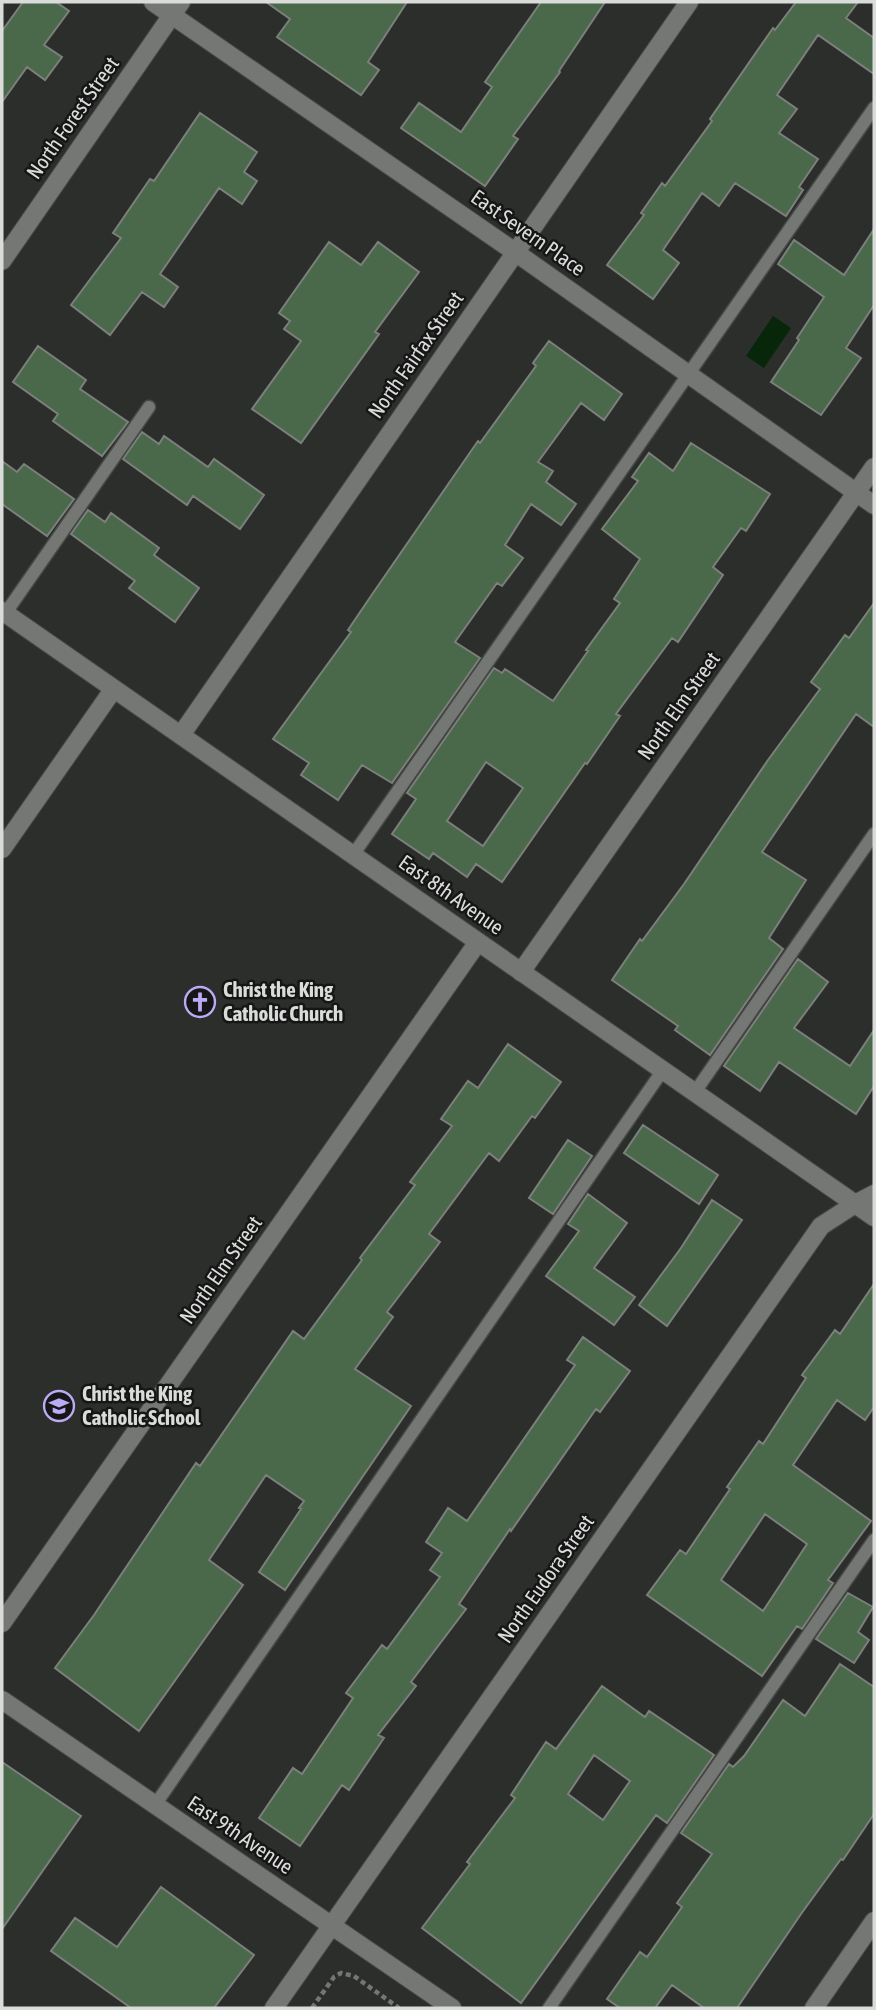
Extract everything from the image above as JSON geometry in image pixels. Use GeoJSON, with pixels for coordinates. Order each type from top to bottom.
{"type":"FeatureCollection","features":[{"type":"Feature","properties":{"kind":"street","name":"East Severn Place"},"geometry":{"type":"LineString","coordinates":[[153,2],[176,8],[515,252],[874,505]]}},
{"type":"Feature","properties":{"kind":"street","name":"North Fairfax Street"},"geometry":{"type":"LineString","coordinates":[[181,735],[689,2]]}},
{"type":"Feature","properties":{"kind":"street","name":"North Forest Street"},"geometry":{"type":"LineString","coordinates":[[2,261],[176,8]]}},
{"type":"Feature","properties":{"kind":"street","name":"North Elm Street"},"geometry":{"type":"LineString","coordinates":[[522,972],[874,467]]}},
{"type":"Feature","properties":{"kind":"street","name":"East 8th Avenue"},"geometry":{"type":"LineString","coordinates":[[3,612],[874,1217]]}},
{"type":"Feature","properties":{"kind":"street"},"geometry":{"type":"LineString","coordinates":[[2,849],[113,690]]}},
{"type":"Feature","properties":{"kind":"street","name":"North Elm Street"},"geometry":{"type":"LineString","coordinates":[[2,1623],[478,942]]}},
{"type":"Feature","properties":{"kind":"street","name":"North Eudora Street"},"geometry":{"type":"LineString","coordinates":[[274,2008],[821,1226],[874,1194]]}},
{"type":"Feature","properties":{"kind":"street","name":"East 9th Avenue"},"geometry":{"type":"LineString","coordinates":[[2,1700],[452,2008]]}},
{"type":"Feature","properties":{"kind":"street"},"geometry":{"type":"LineString","coordinates":[[814,2008],[874,1921]]}},
{"type":"Feature","properties":{"kind":"lane"},"geometry":{"type":"LineString","coordinates":[[353,855],[874,108]]}},
{"type":"Feature","properties":{"kind":"lane"},"geometry":{"type":"LineString","coordinates":[[3,612],[149,407]]}},
{"type":"Feature","properties":{"kind":"lane"},"geometry":{"type":"LineString","coordinates":[[695,1092],[874,834]]}},
{"type":"Feature","properties":{"kind":"lane"},"geometry":{"type":"LineString","coordinates":[[155,1805],[663,1070]]}},
{"type":"Feature","properties":{"kind":"lane"},"geometry":{"type":"LineString","coordinates":[[549,2008],[874,1540]]}},
{"type":"Feature","properties":{"kind":"path"},"geometry":{"type":"LineString","coordinates":[[313,2008],[334,1977],[341,1973],[354,1976],[399,2008]]}},
{"type":"Feature","properties":{"kind":"shaded area"},"geometry":{"type":"Polygon","coordinates":[[[773,316],[791,328],[764,368],[746,356],[773,316]]]}},
{"type":"Feature","properties":{"kind":"building"},"geometry":{"type":"Polygon","coordinates":[[[23,2],[56,2],[69,11],[44,45],[62,57],[45,80],[27,67],[2,102],[2,31],[23,2]]]}},
{"type":"Feature","properties":{"kind":"building"},"geometry":{"type":"Polygon","coordinates":[[[266,2],[407,2],[368,62],[379,70],[361,95],[277,37],[290,19],[266,2]]]}},
{"type":"Feature","properties":{"kind":"building"},"geometry":{"type":"Polygon","coordinates":[[[541,2],[605,2],[560,72],[513,136],[518,139],[485,186],[401,128],[419,103],[461,132],[492,87],[485,82],[541,2]]]}},
{"type":"Feature","properties":{"kind":"building"},"geometry":{"type":"Polygon","coordinates":[[[796,2],[858,2],[846,18],[874,38],[874,74],[818,35],[777,95],[797,109],[779,133],[818,159],[799,187],[803,190],[786,216],[735,183],[719,206],[702,193],[663,250],[679,263],[653,299],[607,265],[644,215],[641,213],[662,183],[665,186],[712,121],[710,119],[773,28],[775,30],[796,2]]]}},
{"type":"Feature","properties":{"kind":"building"},"geometry":{"type":"Polygon","coordinates":[[[200,113],[257,152],[244,172],[257,181],[242,204],[219,188],[160,274],[178,287],[164,307],[142,292],[110,335],[71,305],[121,238],[113,233],[150,179],[154,181],[200,113]]]}},
{"type":"Feature","properties":{"kind":"building"},"geometry":{"type":"Polygon","coordinates":[[[874,229],[874,305],[846,348],[861,358],[821,415],[771,382],[824,297],[778,264],[794,240],[844,275],[874,229]]]}},
{"type":"Feature","properties":{"kind":"building"},"geometry":{"type":"Polygon","coordinates":[[[329,242],[361,265],[378,242],[419,272],[375,332],[379,334],[301,443],[252,409],[301,341],[284,329],[290,321],[279,313],[329,242]]]}},
{"type":"Feature","properties":{"kind":"building"},"geometry":{"type":"Polygon","coordinates":[[[549,341],[622,394],[604,420],[581,403],[538,462],[553,471],[546,482],[576,504],[561,525],[531,504],[505,545],[523,558],[502,586],[497,583],[455,642],[480,658],[392,783],[362,765],[338,800],[301,775],[309,763],[273,739],[351,632],[348,630],[478,441],[480,443],[536,366],[533,363],[549,341]]]}},
{"type":"Feature","properties":{"kind":"building"},"geometry":{"type":"Polygon","coordinates":[[[38,346],[86,380],[80,389],[128,422],[102,456],[53,421],[58,414],[13,382],[38,346]]]}},
{"type":"Feature","properties":{"kind":"building"},"geometry":{"type":"Polygon","coordinates":[[[142,432],[159,444],[164,436],[208,467],[214,459],[264,495],[240,529],[193,496],[187,505],[123,459],[142,432]]]}},
{"type":"Feature","properties":{"kind":"building"},"geometry":{"type":"Polygon","coordinates":[[[691,443],[770,494],[746,531],[741,528],[713,567],[723,575],[678,642],[672,638],[616,714],[620,716],[502,882],[476,864],[467,877],[433,853],[429,859],[392,834],[416,799],[407,793],[494,668],[502,673],[505,669],[553,701],[620,603],[614,599],[640,559],[602,529],[638,481],[632,477],[649,453],[673,471],[691,443]],[[486,762],[447,821],[483,846],[523,788],[486,762]]]}},
{"type":"Feature","properties":{"kind":"building"},"geometry":{"type":"Polygon","coordinates":[[[2,461],[17,472],[24,464],[74,499],[47,536],[2,504],[2,461]]]}},
{"type":"Feature","properties":{"kind":"building"},"geometry":{"type":"Polygon","coordinates":[[[88,510],[105,522],[111,513],[159,548],[154,555],[199,588],[175,622],[129,588],[135,581],[71,534],[88,510]]]}},
{"type":"Feature","properties":{"kind":"building"},"geometry":{"type":"Polygon","coordinates":[[[874,603],[874,727],[856,714],[762,852],[806,880],[769,938],[783,949],[710,1055],[675,1030],[678,1026],[612,980],[640,939],[642,941],[684,884],[820,689],[811,682],[845,635],[849,638],[874,603]]]}},
{"type":"Feature","properties":{"kind":"building"},"geometry":{"type":"Polygon","coordinates":[[[798,959],[828,982],[794,1028],[850,1066],[874,1030],[874,1086],[856,1114],[779,1062],[760,1091],[724,1066],[798,959]]]}},
{"type":"Feature","properties":{"kind":"building"},"geometry":{"type":"Polygon","coordinates":[[[508,1044],[561,1082],[499,1161],[489,1153],[429,1234],[440,1242],[387,1312],[393,1317],[355,1369],[411,1406],[285,1590],[259,1572],[304,1501],[266,1475],[209,1560],[243,1585],[139,1731],[55,1668],[196,1463],[200,1466],[293,1331],[304,1339],[415,1185],[410,1182],[452,1126],[441,1119],[468,1081],[478,1088],[508,1044]]]}},
{"type":"Feature","properties":{"kind":"building"},"geometry":{"type":"Polygon","coordinates":[[[643,1125],[718,1175],[699,1204],[624,1153],[643,1125]]]}},
{"type":"Feature","properties":{"kind":"building"},"geometry":{"type":"Polygon","coordinates":[[[568,1140],[592,1156],[553,1214],[529,1198],[568,1140]]]}},
{"type":"Feature","properties":{"kind":"building"},"geometry":{"type":"Polygon","coordinates":[[[588,1194],[627,1223],[594,1268],[635,1297],[614,1325],[546,1276],[579,1231],[568,1224],[588,1194]]]}},
{"type":"Feature","properties":{"kind":"building"},"geometry":{"type":"Polygon","coordinates":[[[712,1200],[742,1220],[667,1326],[639,1305],[712,1200]]]}},
{"type":"Feature","properties":{"kind":"building"},"geometry":{"type":"Polygon","coordinates":[[[874,1284],[874,1407],[865,1420],[837,1400],[793,1465],[871,1521],[828,1580],[833,1583],[802,1629],[797,1626],[762,1676],[647,1595],[680,1550],[686,1554],[730,1489],[727,1487],[759,1441],[763,1444],[806,1378],[802,1375],[835,1330],[840,1334],[874,1284]],[[765,1514],[721,1580],[763,1611],[807,1544],[765,1514]]]}},
{"type":"Feature","properties":{"kind":"building"},"geometry":{"type":"Polygon","coordinates":[[[583,1337],[630,1371],[600,1412],[596,1409],[511,1531],[510,1529],[459,1604],[466,1609],[411,1682],[416,1686],[378,1735],[384,1738],[349,1790],[342,1785],[300,1846],[259,1818],[293,1768],[302,1774],[353,1698],[346,1693],[382,1645],[387,1649],[440,1577],[430,1570],[442,1553],[426,1542],[448,1508],[467,1521],[575,1365],[567,1360],[583,1337]]]}},
{"type":"Feature","properties":{"kind":"building"},"geometry":{"type":"Polygon","coordinates":[[[848,1593],[873,1607],[858,1632],[869,1640],[854,1663],[816,1639],[848,1593]]]}},
{"type":"Feature","properties":{"kind":"building"},"geometry":{"type":"Polygon","coordinates":[[[840,1664],[874,1687],[874,1814],[737,2008],[704,2008],[672,1985],[655,2008],[620,2008],[607,1999],[640,1952],[647,1957],[682,1907],[677,1903],[712,1854],[681,1833],[729,1764],[733,1767],[744,1756],[783,1700],[805,1716],[840,1664]]]}},
{"type":"Feature","properties":{"kind":"building"},"geometry":{"type":"Polygon","coordinates":[[[602,1686],[645,1717],[649,1711],[714,1755],[667,1823],[656,1815],[521,2003],[422,1928],[515,1798],[511,1795],[546,1742],[556,1749],[602,1686]],[[594,1755],[568,1794],[603,1820],[630,1781],[594,1755]]]}},
{"type":"Feature","properties":{"kind":"building"},"geometry":{"type":"Polygon","coordinates":[[[2,1762],[81,1816],[2,1929],[2,1762]]]}},
{"type":"Feature","properties":{"kind":"building"},"geometry":{"type":"Polygon","coordinates":[[[161,1887],[254,1955],[214,2008],[131,2008],[51,1951],[75,1918],[117,1947],[161,1887]]]}},
{"type":"Feature","properties":{"kind":"place","name":"Christ the King Catholic Church"},"geometry":{"type":"Point","coordinates":[200,1002]}},
{"type":"Feature","properties":{"kind":"place","name":"Christ the King Catholic School"},"geometry":{"type":"Point","coordinates":[59,1406]}}]}
